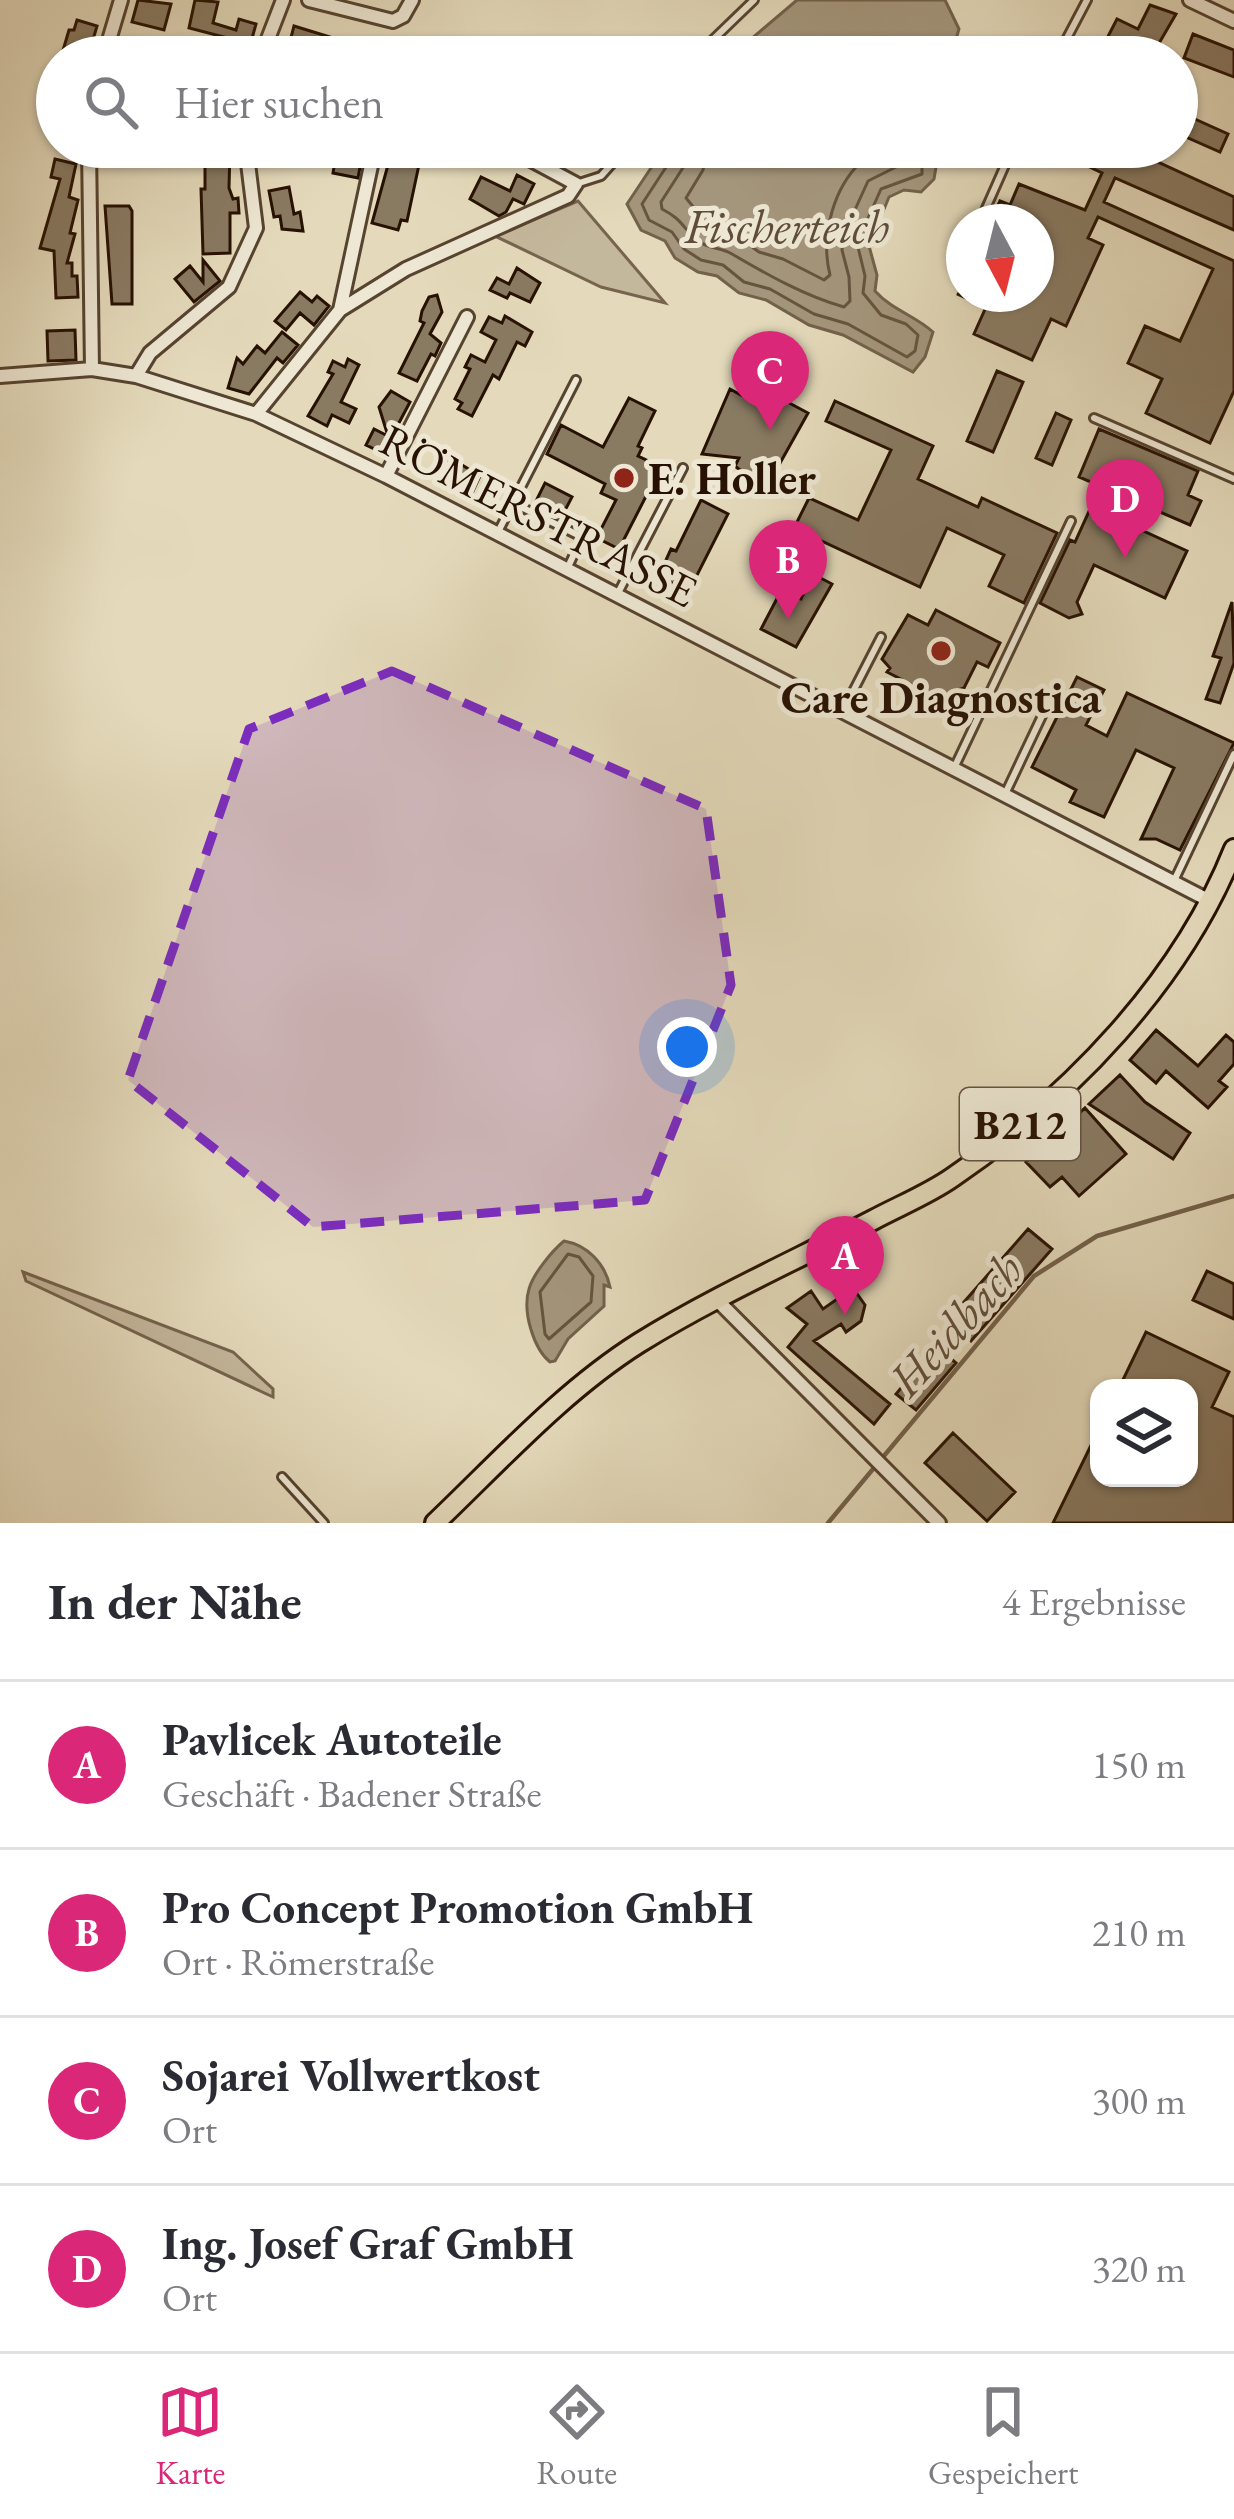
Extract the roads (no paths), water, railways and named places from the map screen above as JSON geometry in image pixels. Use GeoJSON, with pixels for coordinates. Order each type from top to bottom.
{"type":"FeatureCollection","features":[{"type":"Feature","properties":{"kind":"main road","name":"B212"},"geometry":{"type":"LineString","coordinates":[[435,1523],[585,1380],[641,1342],[951,1178],[1031,1115],[1103,1048],[1144,1000],[1213,902],[1234,849]]}},
{"type":"Feature","properties":{"kind":"street"},"geometry":{"type":"LineString","coordinates":[[111,36],[122,0]]}},
{"type":"Feature","properties":{"kind":"street"},"geometry":{"type":"LineString","coordinates":[[269,36],[283,0]]}},
{"type":"Feature","properties":{"kind":"street"},"geometry":{"type":"LineString","coordinates":[[309,0],[393,22],[403,16],[412,0]]}},
{"type":"Feature","properties":{"kind":"street"},"geometry":{"type":"LineString","coordinates":[[1190,0],[1234,21]]}},
{"type":"Feature","properties":{"kind":"street"},"geometry":{"type":"LineString","coordinates":[[89,168],[92,369]]}},
{"type":"Feature","properties":{"kind":"street"},"geometry":{"type":"LineString","coordinates":[[136,376],[150,353],[229,287],[256,228],[249,168]]}},
{"type":"Feature","properties":{"kind":"street"},"geometry":{"type":"LineString","coordinates":[[340,310],[370,168]]}},
{"type":"Feature","properties":{"kind":"street"},"geometry":{"type":"LineString","coordinates":[[256,414],[340,310],[406,269],[568,196],[576,184],[546,168]]}},
{"type":"Feature","properties":{"kind":"street"},"geometry":{"type":"LineString","coordinates":[[386,476],[466,317]]}},
{"type":"Feature","properties":{"kind":"street","name":"RÖMERSTRASSE"},"geometry":{"type":"LineString","coordinates":[[0,376],[92,369],[136,376],[256,414],[386,476],[1213,902]]}},
{"type":"Feature","properties":{"kind":"street"},"geometry":{"type":"LineString","coordinates":[[718,1301],[939,1523]]}},
{"type":"Feature","properties":{"kind":"lane"},"geometry":{"type":"LineString","coordinates":[[717,36],[754,0]]}},
{"type":"Feature","properties":{"kind":"lane"},"geometry":{"type":"LineString","coordinates":[[1069,36],[1087,0]]}},
{"type":"Feature","properties":{"kind":"lane"},"geometry":{"type":"LineString","coordinates":[[576,184],[601,176],[608,168]]}},
{"type":"Feature","properties":{"kind":"lane"},"geometry":{"type":"LineString","coordinates":[[988,204],[1004,168]]}},
{"type":"Feature","properties":{"kind":"lane"},"geometry":{"type":"LineString","coordinates":[[497,533],[576,380]]}},
{"type":"Feature","properties":{"kind":"lane"},"geometry":{"type":"LineString","coordinates":[[1094,418],[1234,478]]}},
{"type":"Feature","properties":{"kind":"lane"},"geometry":{"type":"LineString","coordinates":[[617,595],[683,468]]}},
{"type":"Feature","properties":{"kind":"lane"},"geometry":{"type":"LineString","coordinates":[[513,503],[583,538],[567,569]]}},
{"type":"Feature","properties":{"kind":"lane"},"geometry":{"type":"LineString","coordinates":[[954,769],[1071,521]]}},
{"type":"Feature","properties":{"kind":"lane"},"geometry":{"type":"LineString","coordinates":[[843,712],[881,637]]}},
{"type":"Feature","properties":{"kind":"lane"},"geometry":{"type":"LineString","coordinates":[[1004,795],[1050,699]]}},
{"type":"Feature","properties":{"kind":"lane"},"geometry":{"type":"LineString","coordinates":[[1173,882],[1234,754]]}},
{"type":"Feature","properties":{"kind":"lane"},"geometry":{"type":"LineString","coordinates":[[282,1477],[324,1523]]}},
{"type":"Feature","properties":{"kind":"water"},"geometry":{"type":"Polygon","coordinates":[[[797,0],[945,0],[959,29],[957,36],[755,36],[797,0]]]}},
{"type":"Feature","properties":{"kind":"water","name":"Fischerteich"},"geometry":{"type":"Polygon","coordinates":[[[651,168],[936,168],[934,179],[921,192],[904,190],[889,197],[869,246],[877,275],[875,291],[933,332],[925,357],[913,372],[766,300],[739,293],[717,276],[698,272],[675,258],[665,241],[641,230],[627,204],[651,168]]]}},
{"type":"Feature","properties":{"kind":"water"},"geometry":{"type":"Polygon","coordinates":[[[564,1241],[594,1256],[610,1287],[604,1285],[604,1306],[550,1362],[531,1329],[527,1298],[539,1270],[564,1241]]]}},
{"type":"Feature","properties":{"kind":"waterway","name":"Heidbach"},"geometry":{"type":"LineString","coordinates":[[828,1523],[1034,1276],[1097,1236],[1234,1196]]}},
{"type":"Feature","properties":{"kind":"place","name":"Sojarei Vollwertkost"},"geometry":{"type":"Point","coordinates":[770,430]}},
{"type":"Feature","properties":{"kind":"place","name":"E. Holler"},"geometry":{"type":"Point","coordinates":[624,478]}},
{"type":"Feature","properties":{"kind":"place","name":"Ing. Josef Graf GmbH"},"geometry":{"type":"Point","coordinates":[1125,558]}},
{"type":"Feature","properties":{"kind":"place","name":"Pro Concept Promotion GmbH"},"geometry":{"type":"Point","coordinates":[788,619]}},
{"type":"Feature","properties":{"kind":"place","name":"Care Diagnostica"},"geometry":{"type":"Point","coordinates":[941,651]}},
{"type":"Feature","properties":{"kind":"place","name":"Pavlicek Autoteile"},"geometry":{"type":"Point","coordinates":[845,1315]}}]}
